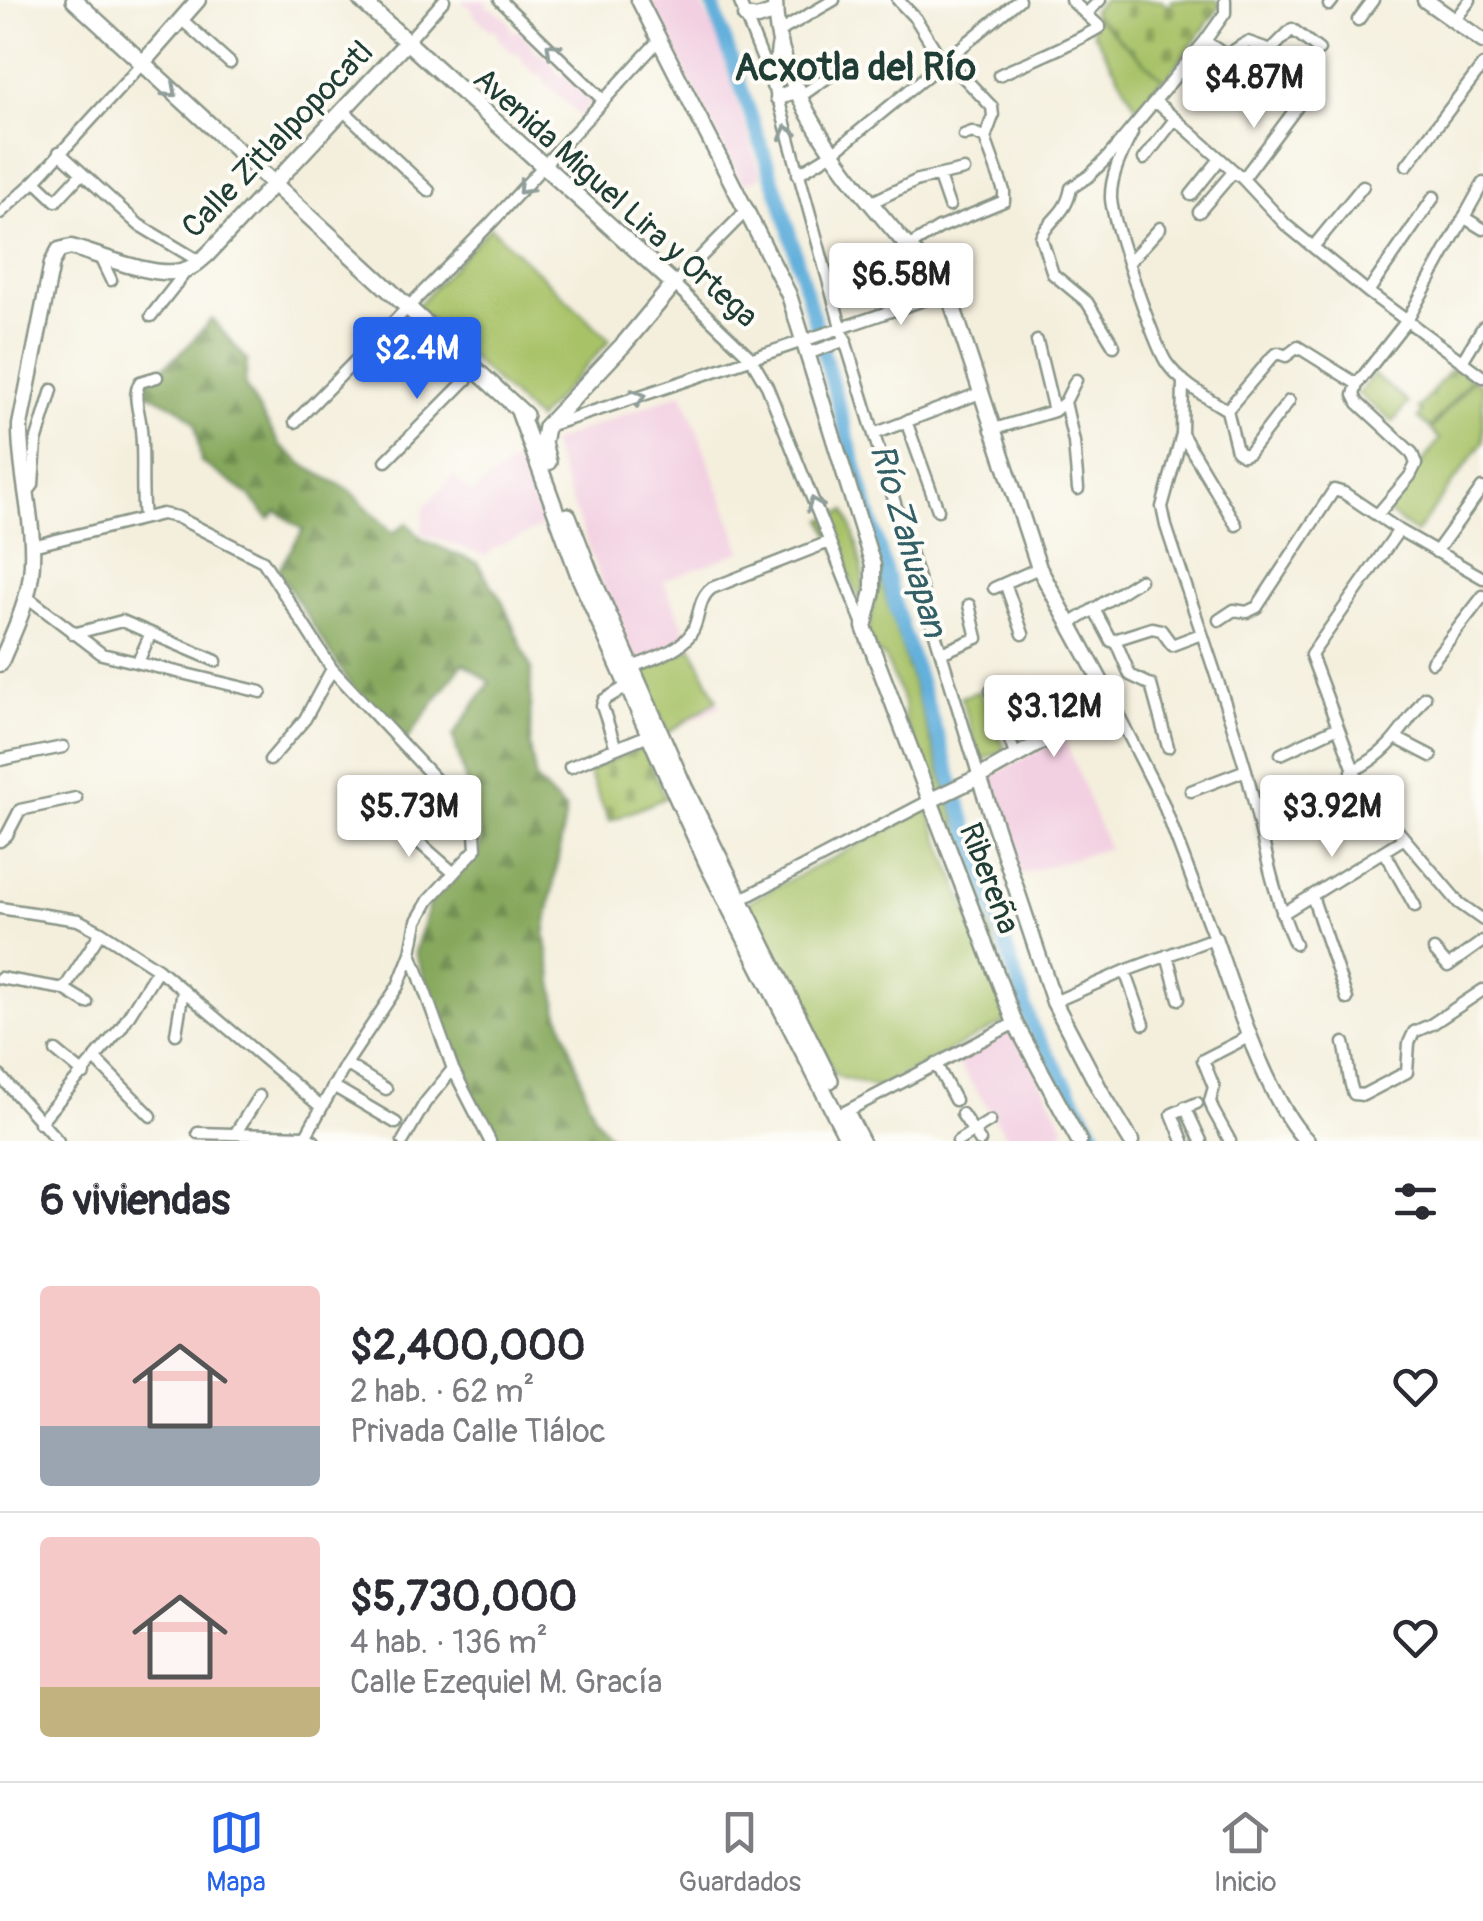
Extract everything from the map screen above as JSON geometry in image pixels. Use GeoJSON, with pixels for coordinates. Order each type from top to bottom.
{"type":"FeatureCollection","features":[{"type":"Feature","properties":{"kind":"main road"},"geometry":{"type":"LineString","coordinates":[[74,0],[519,411],[546,427]]}},
{"type":"Feature","properties":{"kind":"main road","name":"Avenida Miguel Lira y Ortega"},"geometry":{"type":"LineString","coordinates":[[361,0],[674,284]]}},
{"type":"Feature","properties":{"kind":"main road"},"geometry":{"type":"LineString","coordinates":[[585,575],[544,452],[546,427],[674,284]]}},
{"type":"Feature","properties":{"kind":"main road"},"geometry":{"type":"LineString","coordinates":[[519,411],[585,575],[657,732],[676,795],[842,1114],[861,1141]]}},
{"type":"Feature","properties":{"kind":"main road"},"geometry":{"type":"LineString","coordinates":[[842,1114],[849,1141]]}},
{"type":"Feature","properties":{"kind":"street"},"geometry":{"type":"LineString","coordinates":[[0,213],[35,181],[198,0]]}},
{"type":"Feature","properties":{"kind":"street","name":"Calle Zitlalpopocatl"},"geometry":{"type":"LineString","coordinates":[[194,266],[444,0]]}},
{"type":"Feature","properties":{"kind":"street"},"geometry":{"type":"LineString","coordinates":[[500,0],[603,100]]}},
{"type":"Feature","properties":{"kind":"street"},"geometry":{"type":"LineString","coordinates":[[639,0],[790,295],[873,565],[864,627]]}},
{"type":"Feature","properties":{"kind":"street"},"geometry":{"type":"LineString","coordinates":[[739,0],[776,92],[838,328],[874,434],[977,778],[1054,1002],[1132,1141]]}},
{"type":"Feature","properties":{"kind":"street"},"geometry":{"type":"LineString","coordinates":[[778,39],[834,0]]}},
{"type":"Feature","properties":{"kind":"street"},"geometry":{"type":"LineString","coordinates":[[898,0],[946,62],[992,107],[985,138],[1004,191],[1004,201],[939,228],[908,247]]}},
{"type":"Feature","properties":{"kind":"street"},"geometry":{"type":"LineString","coordinates":[[798,174],[834,152],[1019,0]]}},
{"type":"Feature","properties":{"kind":"street"},"geometry":{"type":"LineString","coordinates":[[999,76],[1043,54],[1062,50],[1100,27],[1071,0]]}},
{"type":"Feature","properties":{"kind":"street"},"geometry":{"type":"LineString","coordinates":[[1087,13],[1100,0]]}},
{"type":"Feature","properties":{"kind":"street"},"geometry":{"type":"LineString","coordinates":[[1358,20],[1373,0]]}},
{"type":"Feature","properties":{"kind":"street"},"geometry":{"type":"LineString","coordinates":[[1424,0],[1483,40]]}},
{"type":"Feature","properties":{"kind":"street"},"geometry":{"type":"LineString","coordinates":[[1454,21],[1470,0]]}},
{"type":"Feature","properties":{"kind":"street"},"geometry":{"type":"LineString","coordinates":[[1114,346],[1087,302],[1053,274],[1041,237],[1064,211],[1071,188],[1090,176],[1205,41],[1226,3]]}},
{"type":"Feature","properties":{"kind":"street"},"geometry":{"type":"LineString","coordinates":[[746,16],[757,18],[775,6],[776,92]]}},
{"type":"Feature","properties":{"kind":"street"},"geometry":{"type":"LineString","coordinates":[[181,19],[230,63]]}},
{"type":"Feature","properties":{"kind":"street"},"geometry":{"type":"LineString","coordinates":[[1205,41],[1226,55],[1248,42],[1270,50],[1292,29],[1319,50]]}},
{"type":"Feature","properties":{"kind":"street"},"geometry":{"type":"LineString","coordinates":[[295,422],[408,310],[660,39]]}},
{"type":"Feature","properties":{"kind":"street"},"geometry":{"type":"LineString","coordinates":[[778,39],[800,93],[834,152],[870,203],[937,274],[948,292],[1039,568],[1162,803],[1250,1036],[1288,1118],[1307,1141]]}},
{"type":"Feature","properties":{"kind":"street"},"geometry":{"type":"LineString","coordinates":[[1407,165],[1483,65]]}},
{"type":"Feature","properties":{"kind":"street"},"geometry":{"type":"LineString","coordinates":[[776,92],[800,93],[838,70]]}},
{"type":"Feature","properties":{"kind":"street"},"geometry":{"type":"LineString","coordinates":[[1155,101],[1238,175],[1286,225],[1483,377]]}},
{"type":"Feature","properties":{"kind":"street"},"geometry":{"type":"LineString","coordinates":[[1199,212],[1238,175],[1296,107]]}},
{"type":"Feature","properties":{"kind":"street"},"geometry":{"type":"LineString","coordinates":[[343,110],[429,192]]}},
{"type":"Feature","properties":{"kind":"street"},"geometry":{"type":"LineString","coordinates":[[1144,159],[1175,119]]}},
{"type":"Feature","properties":{"kind":"street"},"geometry":{"type":"LineString","coordinates":[[1137,123],[1117,164],[1111,198],[1166,362],[1183,380],[1227,410],[1237,451],[1243,455],[1249,453],[1290,401]]}},
{"type":"Feature","properties":{"kind":"street"},"geometry":{"type":"LineString","coordinates":[[964,135],[972,132],[985,138]]}},
{"type":"Feature","properties":{"kind":"street"},"geometry":{"type":"LineString","coordinates":[[60,152],[139,225],[194,266]]}},
{"type":"Feature","properties":{"kind":"street"},"geometry":{"type":"LineString","coordinates":[[1190,195],[1220,159]]}},
{"type":"Feature","properties":{"kind":"street"},"geometry":{"type":"LineString","coordinates":[[870,203],[918,180],[964,170]]}},
{"type":"Feature","properties":{"kind":"street"},"geometry":{"type":"LineString","coordinates":[[35,181],[56,201],[82,173]]}},
{"type":"Feature","properties":{"kind":"street"},"geometry":{"type":"LineString","coordinates":[[939,177],[949,206]]}},
{"type":"Feature","properties":{"kind":"street"},"geometry":{"type":"LineString","coordinates":[[1378,516],[1416,464],[1412,453],[1358,403],[1356,389],[1408,319],[1483,183]]}},
{"type":"Feature","properties":{"kind":"street"},"geometry":{"type":"LineString","coordinates":[[1314,247],[1363,186]]}},
{"type":"Feature","properties":{"kind":"street"},"geometry":{"type":"LineString","coordinates":[[0,195],[10,204]]}},
{"type":"Feature","properties":{"kind":"street"},"geometry":{"type":"LineString","coordinates":[[1368,292],[1434,197]]}},
{"type":"Feature","properties":{"kind":"street"},"geometry":{"type":"LineString","coordinates":[[674,284],[748,209]]}},
{"type":"Feature","properties":{"kind":"street"},"geometry":{"type":"LineString","coordinates":[[1465,218],[1483,229]]}},
{"type":"Feature","properties":{"kind":"street"},"geometry":{"type":"LineString","coordinates":[[1130,261],[1160,228]]}},
{"type":"Feature","properties":{"kind":"street"},"geometry":{"type":"LineString","coordinates":[[0,664],[27,596],[32,546],[20,425],[52,263],[59,250],[71,246],[152,270],[175,272],[194,266]]}},
{"type":"Feature","properties":{"kind":"street"},"geometry":{"type":"LineString","coordinates":[[98,254],[111,280]]}},
{"type":"Feature","properties":{"kind":"street"},"geometry":{"type":"LineString","coordinates":[[150,316],[194,266]]}},
{"type":"Feature","properties":{"kind":"street","name":"Avenida Miguel Lira y Ortega"},"geometry":{"type":"LineString","coordinates":[[674,284],[750,357],[780,416],[864,627]]}},
{"type":"Feature","properties":{"kind":"street"},"geometry":{"type":"LineString","coordinates":[[808,346],[838,328],[948,292]]}},
{"type":"Feature","properties":{"kind":"street"},"geometry":{"type":"LineString","coordinates":[[1463,360],[1483,327]]}},
{"type":"Feature","properties":{"kind":"street"},"geometry":{"type":"LineString","coordinates":[[546,427],[690,381],[750,357],[842,341]]}},
{"type":"Feature","properties":{"kind":"street"},"geometry":{"type":"LineString","coordinates":[[1036,342],[1054,411]]}},
{"type":"Feature","properties":{"kind":"street"},"geometry":{"type":"LineString","coordinates":[[1227,410],[1273,356],[1290,355],[1298,347],[1356,389]]}},
{"type":"Feature","properties":{"kind":"street"},"geometry":{"type":"LineString","coordinates":[[386,462],[476,370]]}},
{"type":"Feature","properties":{"kind":"street"},"geometry":{"type":"LineString","coordinates":[[144,516],[140,481],[144,448],[136,391],[140,382],[157,377]]}},
{"type":"Feature","properties":{"kind":"street"},"geometry":{"type":"LineString","coordinates":[[991,430],[1054,411],[1065,402],[1076,380]]}},
{"type":"Feature","properties":{"kind":"street"},"geometry":{"type":"LineString","coordinates":[[1183,380],[1182,434],[1162,507],[1246,770],[1262,847],[1282,914],[1296,944]]}},
{"type":"Feature","properties":{"kind":"street"},"geometry":{"type":"LineString","coordinates":[[26,495],[33,485],[36,442],[52,390]]}},
{"type":"Feature","properties":{"kind":"street"},"geometry":{"type":"LineString","coordinates":[[874,434],[980,393]]}},
{"type":"Feature","properties":{"kind":"street"},"geometry":{"type":"LineString","coordinates":[[1065,402],[1078,489]]}},
{"type":"Feature","properties":{"kind":"street"},"geometry":{"type":"LineString","coordinates":[[906,421],[938,510]]}},
{"type":"Feature","properties":{"kind":"street"},"geometry":{"type":"LineString","coordinates":[[1182,434],[1236,526]]}},
{"type":"Feature","properties":{"kind":"street"},"geometry":{"type":"LineString","coordinates":[[1436,552],[1482,488]]}},
{"type":"Feature","properties":{"kind":"street"},"geometry":{"type":"LineString","coordinates":[[1219,620],[1234,610],[1247,612],[1257,607],[1334,490],[1483,578]]}},
{"type":"Feature","properties":{"kind":"street"},"geometry":{"type":"LineString","coordinates":[[32,546],[162,514],[263,561],[332,669],[452,798],[476,834],[476,849],[428,900],[417,922],[411,953],[398,986],[346,1064],[307,1139],[198,1133]]}},
{"type":"Feature","properties":{"kind":"street"},"geometry":{"type":"LineString","coordinates":[[1399,530],[1312,656],[1360,786],[1459,903],[1483,920]]}},
{"type":"Feature","properties":{"kind":"street"},"geometry":{"type":"LineString","coordinates":[[616,748],[602,706],[604,700],[685,642],[695,626],[706,592],[828,542]]}},
{"type":"Feature","properties":{"kind":"street"},"geometry":{"type":"LineString","coordinates":[[1023,634],[999,585],[1039,568]]}},
{"type":"Feature","properties":{"kind":"street"},"geometry":{"type":"LineString","coordinates":[[1070,624],[1140,580]]}},
{"type":"Feature","properties":{"kind":"street"},"geometry":{"type":"LineString","coordinates":[[27,596],[102,654],[260,692]]}},
{"type":"Feature","properties":{"kind":"street"},"geometry":{"type":"LineString","coordinates":[[1432,662],[1483,596]]}},
{"type":"Feature","properties":{"kind":"street"},"geometry":{"type":"LineString","coordinates":[[941,653],[977,638],[968,606]]}},
{"type":"Feature","properties":{"kind":"street"},"geometry":{"type":"LineString","coordinates":[[1094,608],[1106,638],[1116,642],[1152,628],[1161,630],[1172,645],[1200,634]]}},
{"type":"Feature","properties":{"kind":"street"},"geometry":{"type":"LineString","coordinates":[[73,634],[116,620],[216,660]]}},
{"type":"Feature","properties":{"kind":"street","name":"Ribereña"},"geometry":{"type":"LineString","coordinates":[[864,627],[937,797],[1015,1023],[1079,1141]]}},
{"type":"Feature","properties":{"kind":"street"},"geometry":{"type":"LineString","coordinates":[[138,662],[150,635]]}},
{"type":"Feature","properties":{"kind":"street"},"geometry":{"type":"LineString","coordinates":[[1116,642],[1130,675],[1150,685],[1168,746]]}},
{"type":"Feature","properties":{"kind":"street"},"geometry":{"type":"LineString","coordinates":[[270,760],[304,719],[332,669]]}},
{"type":"Feature","properties":{"kind":"street"},"geometry":{"type":"LineString","coordinates":[[991,690],[1016,756]]}},
{"type":"Feature","properties":{"kind":"street"},"geometry":{"type":"LineString","coordinates":[[1352,771],[1377,759],[1425,697]]}},
{"type":"Feature","properties":{"kind":"street"},"geometry":{"type":"LineString","coordinates":[[734,903],[977,778],[1112,702]]}},
{"type":"Feature","properties":{"kind":"street"},"geometry":{"type":"LineString","coordinates":[[1281,754],[1336,728]]}},
{"type":"Feature","properties":{"kind":"street"},"geometry":{"type":"LineString","coordinates":[[570,767],[657,732]]}},
{"type":"Feature","properties":{"kind":"street"},"geometry":{"type":"LineString","coordinates":[[1396,738],[1431,756]]}},
{"type":"Feature","properties":{"kind":"street"},"geometry":{"type":"LineString","coordinates":[[0,760],[63,746]]}},
{"type":"Feature","properties":{"kind":"street"},"geometry":{"type":"LineString","coordinates":[[1192,791],[1246,770]]}},
{"type":"Feature","properties":{"kind":"street"},"geometry":{"type":"LineString","coordinates":[[0,841],[20,810],[76,798]]}},
{"type":"Feature","properties":{"kind":"street"},"geometry":{"type":"LineString","coordinates":[[390,817],[454,873]]}},
{"type":"Feature","properties":{"kind":"street"},"geometry":{"type":"LineString","coordinates":[[1282,914],[1404,839]]}},
{"type":"Feature","properties":{"kind":"street"},"geometry":{"type":"LineString","coordinates":[[1384,850],[1415,906]]}},
{"type":"Feature","properties":{"kind":"street"},"geometry":{"type":"LineString","coordinates":[[1312,896],[1347,1000]]}},
{"type":"Feature","properties":{"kind":"street"},"geometry":{"type":"LineString","coordinates":[[0,908],[78,920],[101,932],[158,969],[321,1108]]}},
{"type":"Feature","properties":{"kind":"street"},"geometry":{"type":"LineString","coordinates":[[64,989],[101,932]]}},
{"type":"Feature","properties":{"kind":"street"},"geometry":{"type":"LineString","coordinates":[[1054,1002],[1214,938]]}},
{"type":"Feature","properties":{"kind":"street"},"geometry":{"type":"LineString","coordinates":[[1434,950],[1448,966],[1483,941]]}},
{"type":"Feature","properties":{"kind":"street"},"geometry":{"type":"LineString","coordinates":[[411,953],[453,1069],[490,1141]]}},
{"type":"Feature","properties":{"kind":"street"},"geometry":{"type":"LineString","coordinates":[[1167,954],[1179,998]]}},
{"type":"Feature","properties":{"kind":"street"},"geometry":{"type":"LineString","coordinates":[[39,1123],[121,1028],[158,969]]}},
{"type":"Feature","properties":{"kind":"street"},"geometry":{"type":"LineString","coordinates":[[1125,971],[1144,1024]]}},
{"type":"Feature","properties":{"kind":"street"},"geometry":{"type":"LineString","coordinates":[[0,978],[64,989],[88,1003]]}},
{"type":"Feature","properties":{"kind":"street"},"geometry":{"type":"LineString","coordinates":[[176,1034],[183,990]]}},
{"type":"Feature","properties":{"kind":"street"},"geometry":{"type":"LineString","coordinates":[[1344,1043],[1350,1062],[1351,1089],[1354,1094],[1363,1095],[1407,1072],[1409,1043],[1414,1032],[1483,990]]}},
{"type":"Feature","properties":{"kind":"street"},"geometry":{"type":"LineString","coordinates":[[842,1114],[1015,1023]]}},
{"type":"Feature","properties":{"kind":"street"},"geometry":{"type":"LineString","coordinates":[[1230,1141],[1213,1110],[1212,1078],[1203,1060],[1250,1036]]}},
{"type":"Feature","properties":{"kind":"street"},"geometry":{"type":"LineString","coordinates":[[56,1050],[84,1074]]}},
{"type":"Feature","properties":{"kind":"street"},"geometry":{"type":"LineString","coordinates":[[96,1060],[151,1116]]}},
{"type":"Feature","properties":{"kind":"street"},"geometry":{"type":"LineString","coordinates":[[346,1064],[386,1089]]}},
{"type":"Feature","properties":{"kind":"street"},"geometry":{"type":"LineString","coordinates":[[936,1064],[955,1100]]}},
{"type":"Feature","properties":{"kind":"street"},"geometry":{"type":"LineString","coordinates":[[403,1141],[425,1102],[453,1069]]}},
{"type":"Feature","properties":{"kind":"street"},"geometry":{"type":"LineString","coordinates":[[0,1076],[58,1141]]}},
{"type":"Feature","properties":{"kind":"street"},"geometry":{"type":"LineString","coordinates":[[334,1086],[396,1123]]}},
{"type":"Feature","properties":{"kind":"street"},"geometry":{"type":"LineString","coordinates":[[235,1134],[259,1096]]}},
{"type":"Feature","properties":{"kind":"street"},"geometry":{"type":"LineString","coordinates":[[1183,1141],[1172,1114],[1197,1103]]}},
{"type":"Feature","properties":{"kind":"street"},"geometry":{"type":"LineString","coordinates":[[1185,1108],[1201,1141]]}},
{"type":"Feature","properties":{"kind":"street"},"geometry":{"type":"LineString","coordinates":[[962,1114],[977,1136]]}},
{"type":"Feature","properties":{"kind":"street"},"geometry":{"type":"LineString","coordinates":[[958,1141],[977,1136],[990,1121]]}},
{"type":"Feature","properties":{"kind":"shaded area"},"geometry":{"type":"Polygon","coordinates":[[[486,0],[487,7],[509,22],[512,31],[520,31],[532,44],[533,52],[543,54],[556,67],[556,73],[566,76],[592,102],[580,116],[545,83],[544,76],[535,74],[521,55],[512,52],[495,30],[489,29],[471,7],[461,2],[486,0]]]}},
{"type":"Feature","properties":{"kind":"shaded area"},"geometry":{"type":"Polygon","coordinates":[[[647,0],[699,0],[716,34],[761,177],[743,184],[647,0]]]}},
{"type":"Feature","properties":{"kind":"shaded area"},"geometry":{"type":"Polygon","coordinates":[[[683,392],[742,551],[663,581],[720,706],[668,733],[630,659],[550,443],[683,392]]]}},
{"type":"Feature","properties":{"kind":"shaded area"},"geometry":{"type":"Polygon","coordinates":[[[524,459],[536,481],[529,487],[543,527],[494,548],[486,556],[422,534],[424,508],[453,476],[471,494],[507,466],[524,459]]]}},
{"type":"Feature","properties":{"kind":"shaded area"},"geometry":{"type":"Polygon","coordinates":[[[1064,737],[1108,848],[1018,875],[985,780],[1064,737]]]}},
{"type":"Feature","properties":{"kind":"shaded area"},"geometry":{"type":"Polygon","coordinates":[[[1013,1030],[1069,1141],[1010,1141],[957,1061],[1013,1030]]]}},
{"type":"Feature","properties":{"kind":"green space"},"geometry":{"type":"Polygon","coordinates":[[[1103,0],[1162,0],[1168,7],[1172,0],[1216,0],[1221,5],[1165,81],[1093,14],[1103,0]]]}},
{"type":"Feature","properties":{"kind":"green space"},"geometry":{"type":"Polygon","coordinates":[[[1093,14],[1162,78],[1137,108],[1093,32],[1093,14]]]}},
{"type":"Feature","properties":{"kind":"green space"},"geometry":{"type":"Polygon","coordinates":[[[490,227],[610,340],[537,420],[416,307],[490,227]]]}},
{"type":"Feature","properties":{"kind":"green space"},"geometry":{"type":"Polygon","coordinates":[[[212,319],[247,360],[245,386],[280,445],[308,468],[348,489],[393,533],[407,523],[423,540],[477,563],[502,601],[531,668],[530,746],[536,780],[566,811],[545,935],[558,1011],[594,1117],[614,1141],[499,1141],[454,1063],[415,952],[429,904],[476,857],[482,840],[453,736],[490,682],[463,663],[405,742],[350,684],[278,570],[303,530],[277,511],[269,519],[249,495],[201,462],[195,423],[182,410],[138,388],[183,351],[212,319]]]}},
{"type":"Feature","properties":{"kind":"green space"},"geometry":{"type":"Polygon","coordinates":[[[1454,365],[1471,379],[1430,428],[1418,418],[1422,413],[1418,409],[1454,365]]]}},
{"type":"Feature","properties":{"kind":"green space"},"geometry":{"type":"Polygon","coordinates":[[[1373,374],[1408,403],[1393,422],[1358,394],[1373,374]]]}},
{"type":"Feature","properties":{"kind":"green space"},"geometry":{"type":"Polygon","coordinates":[[[1473,379],[1483,387],[1483,442],[1416,533],[1385,511],[1440,439],[1431,430],[1473,379]]]}},
{"type":"Feature","properties":{"kind":"green space"},"geometry":{"type":"Polygon","coordinates":[[[846,511],[860,557],[863,605],[823,520],[846,511]]]}},
{"type":"Feature","properties":{"kind":"green space"},"geometry":{"type":"Polygon","coordinates":[[[879,575],[1016,1013],[989,948],[928,771],[905,722],[904,703],[885,658],[876,651],[868,633],[879,575]]]}},
{"type":"Feature","properties":{"kind":"green space"},"geometry":{"type":"Polygon","coordinates":[[[692,647],[717,700],[668,733],[639,674],[692,647]]]}},
{"type":"Feature","properties":{"kind":"green space"},"geometry":{"type":"Polygon","coordinates":[[[980,691],[1005,749],[981,761],[961,697],[980,691]]]}},
{"type":"Feature","properties":{"kind":"green space"},"geometry":{"type":"Polygon","coordinates":[[[643,747],[665,798],[609,821],[588,771],[643,747]]]}},
{"type":"Feature","properties":{"kind":"green space"},"geometry":{"type":"Polygon","coordinates":[[[928,809],[1009,1020],[877,1088],[836,1076],[747,902],[928,809]]]}},
{"type":"Feature","properties":{"kind":"waterway","name":"Río Zahuapan"},"geometry":{"type":"LineString","coordinates":[[711,0],[781,203],[897,611],[1032,1027],[1100,1141]]}},
{"type":"Feature","properties":{"kind":"district","name":"Acxotla del Río"},"geometry":{"type":"Point","coordinates":[855,67]}}]}
